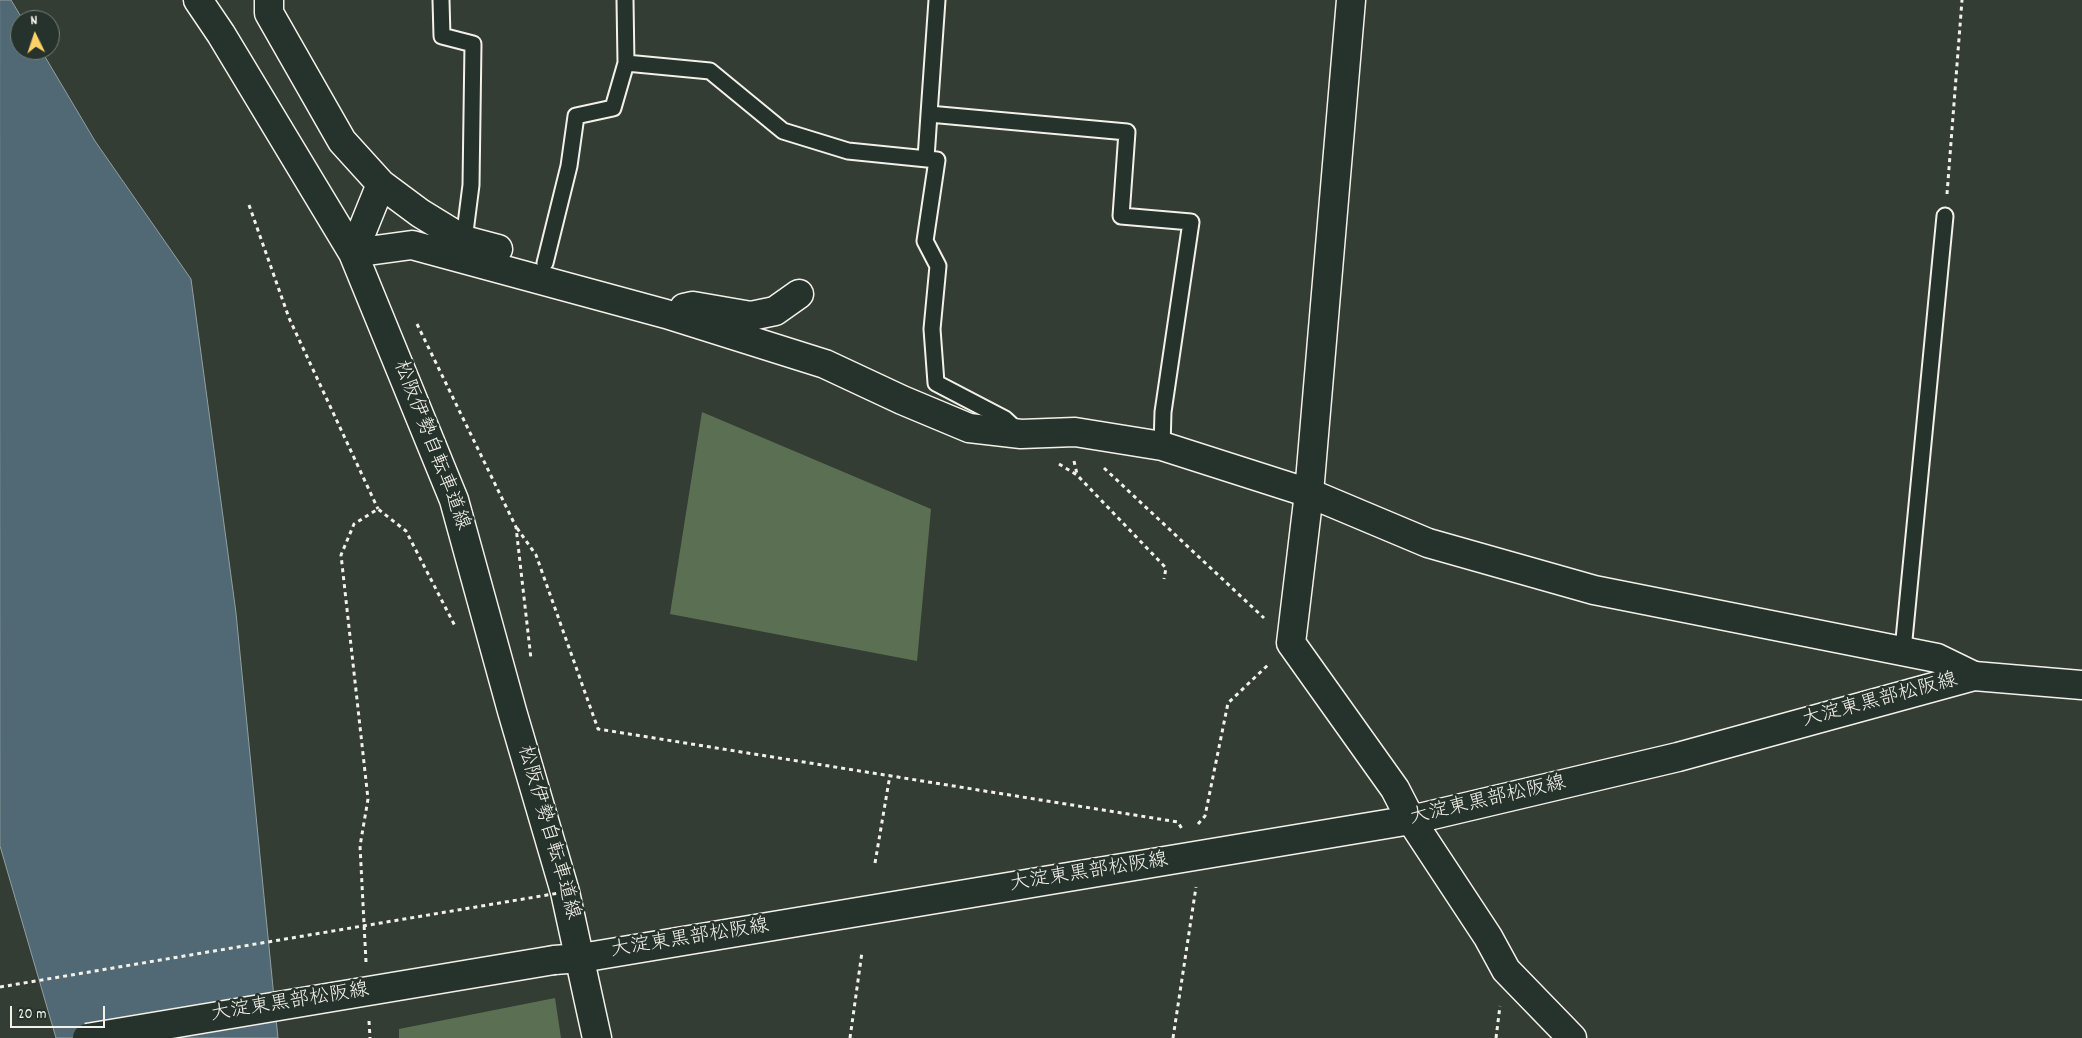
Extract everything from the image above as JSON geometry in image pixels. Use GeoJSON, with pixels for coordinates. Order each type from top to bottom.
{"type":"FeatureCollection","features":[{"type":"Feature","properties":{"kind":"street","name":"松阪伊勢自転車道線"},"geometry":{"type":"LineString","coordinates":[[198,0],[222,34],[353,253],[454,500],[512,711],[565,892],[597,1038]]}},
{"type":"Feature","properties":{"kind":"street"},"geometry":{"type":"LineString","coordinates":[[269,0],[269,13],[342,141],[381,184],[420,213],[464,240],[663,296],[666,314]]}},
{"type":"Feature","properties":{"kind":"street"},"geometry":{"type":"LineString","coordinates":[[1351,0],[1309,493],[1291,643],[1395,789],[1411,820],[1488,937],[1506,970],[1572,1038]]}},
{"type":"Feature","properties":{"kind":"street"},"geometry":{"type":"LineString","coordinates":[[381,184],[353,253],[412,245],[666,314],[825,364],[902,400],[970,428],[1021,434],[1075,432],[1162,446],[1309,493],[1428,544],[1594,590],[1937,658],[1974,676]]}},
{"type":"Feature","properties":{"kind":"street"},"geometry":{"type":"LineString","coordinates":[[666,314],[693,306],[751,316],[775,311],[799,294]]}},
{"type":"Feature","properties":{"kind":"street","name":"大淀東黒部松阪線"},"geometry":{"type":"LineString","coordinates":[[87,1038],[554,960],[581,958],[1192,847],[1411,820],[1678,757],[1974,676],[2082,685]]}},
{"type":"Feature","properties":{"kind":"lane"},"geometry":{"type":"LineString","coordinates":[[441,0],[442,36],[473,44],[471,185],[464,240]]}},
{"type":"Feature","properties":{"kind":"lane"},"geometry":{"type":"LineString","coordinates":[[545,262],[569,166],[576,116],[614,108],[626,63],[625,0]]}},
{"type":"Feature","properties":{"kind":"lane"},"geometry":{"type":"LineString","coordinates":[[926,158],[937,0]]}},
{"type":"Feature","properties":{"kind":"lane"},"geometry":{"type":"LineString","coordinates":[[626,63],[710,72],[783,131],[848,151],[937,160],[925,241],[938,266],[932,330],[936,382],[1005,419],[1021,434]]}},
{"type":"Feature","properties":{"kind":"lane"},"geometry":{"type":"LineString","coordinates":[[929,114],[1127,132],[1120,216],[1191,222],[1163,412],[1162,446]]}},
{"type":"Feature","properties":{"kind":"lane"},"geometry":{"type":"LineString","coordinates":[[1903,650],[1945,216]]}},
{"type":"Feature","properties":{"kind":"path"},"geometry":{"type":"LineString","coordinates":[[1945,216],[1962,0]]}},
{"type":"Feature","properties":{"kind":"path"},"geometry":{"type":"LineString","coordinates":[[249,205],[289,318],[378,509],[406,532],[456,628]]}},
{"type":"Feature","properties":{"kind":"path"},"geometry":{"type":"LineString","coordinates":[[413,316],[516,528],[536,555],[598,729],[1178,822],[1192,847],[1196,888],[1173,1038]]}},
{"type":"Feature","properties":{"kind":"path"},"geometry":{"type":"LineString","coordinates":[[1075,432],[1078,444],[1291,643],[1228,703],[1205,816],[1192,847]]}},
{"type":"Feature","properties":{"kind":"path"},"geometry":{"type":"LineString","coordinates":[[1021,434],[1040,451],[1077,475],[1166,568],[1164,579]]}},
{"type":"Feature","properties":{"kind":"path"},"geometry":{"type":"LineString","coordinates":[[366,964],[360,846],[368,799],[341,555],[354,524],[378,509]]}},
{"type":"Feature","properties":{"kind":"path"},"geometry":{"type":"LineString","coordinates":[[516,528],[532,668]]}},
{"type":"Feature","properties":{"kind":"path"},"geometry":{"type":"LineString","coordinates":[[876,864],[890,775]]}},
{"type":"Feature","properties":{"kind":"path"},"geometry":{"type":"LineString","coordinates":[[0,987],[565,892]]}},
{"type":"Feature","properties":{"kind":"path"},"geometry":{"type":"LineString","coordinates":[[850,1038],[862,952]]}},
{"type":"Feature","properties":{"kind":"path"},"geometry":{"type":"LineString","coordinates":[[369,1013],[370,1038]]}},
{"type":"Feature","properties":{"kind":"green space"},"geometry":{"type":"Polygon","coordinates":[[[702,412],[931,509],[917,661],[670,614],[702,412]]]}},
{"type":"Feature","properties":{"kind":"green space"},"geometry":{"type":"Polygon","coordinates":[[[555,998],[561,1038],[399,1038],[399,1029],[555,998]]]}},
{"type":"Feature","properties":{"kind":"water"},"geometry":{"type":"Polygon","coordinates":[[[0,0],[11,0],[17,10],[10,10],[10,60],[47,60],[95,141],[191,279],[236,613],[278,1038],[56,1038],[0,846],[0,0]]]}}]}
